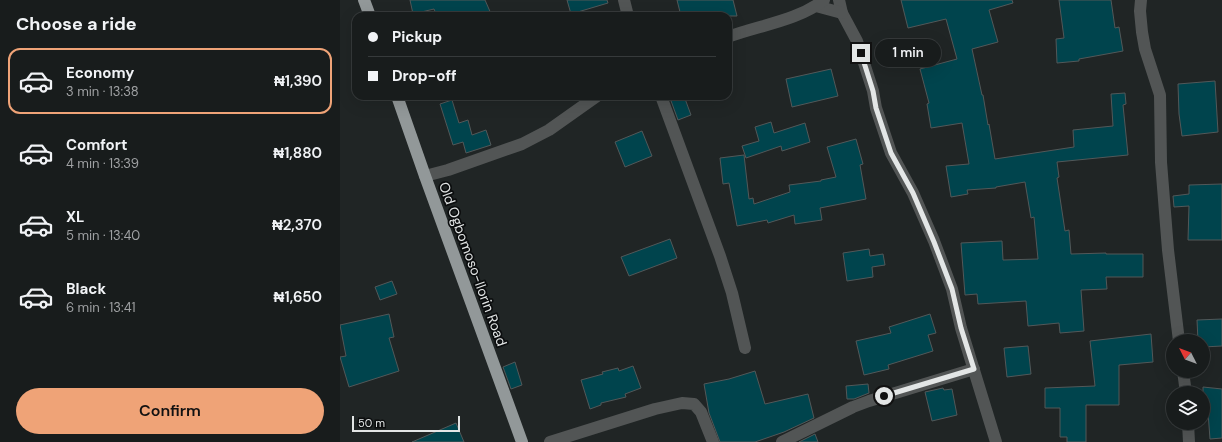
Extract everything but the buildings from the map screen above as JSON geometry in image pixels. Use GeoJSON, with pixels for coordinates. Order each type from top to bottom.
{"type":"FeatureCollection","features":[{"type":"Feature","properties":{"kind":"highway"},"geometry":{"type":"LineString","coordinates":[[364,0],[368,12]]}},
{"type":"Feature","properties":{"kind":"highway","name":"Old Ogbomoso-Ilorin Road"},"geometry":{"type":"LineString","coordinates":[[398,100],[522,442]]}},
{"type":"Feature","properties":{"kind":"street"},"geometry":{"type":"LineString","coordinates":[[624,0],[627,12]]}},
{"type":"Feature","properties":{"kind":"street"},"geometry":{"type":"LineString","coordinates":[[839,0],[842,13],[857,41],[873,91],[876,108],[891,153],[913,193],[952,289],[961,328],[996,442]]}},
{"type":"Feature","properties":{"kind":"street"},"geometry":{"type":"LineString","coordinates":[[1141,0],[1140,10],[1145,49],[1160,95],[1161,162],[1168,250],[1179,334]]}},
{"type":"Feature","properties":{"kind":"street"},"geometry":{"type":"LineString","coordinates":[[732,36],[792,18],[820,3],[842,13]]}},
{"type":"Feature","properties":{"kind":"street"},"geometry":{"type":"LineString","coordinates":[[425,176],[448,170],[522,144],[549,130],[591,100]]}},
{"type":"Feature","properties":{"kind":"street"},"geometry":{"type":"LineString","coordinates":[[662,100],[720,256],[732,294],[745,348]]}},
{"type":"Feature","properties":{"kind":"street"},"geometry":{"type":"LineString","coordinates":[[782,442],[853,407],[974,369]]}},
{"type":"Feature","properties":{"kind":"street"},"geometry":{"type":"LineString","coordinates":[[550,442],[655,409],[682,403],[694,404],[701,412],[713,442]]}},
{"type":"Feature","properties":{"kind":"street"},"geometry":{"type":"LineString","coordinates":[[1188,430],[1189,442]]}},
{"type":"Feature","properties":{"kind":"route"},"geometry":{"type":"LineString","coordinates":[[861,53],[873,91],[876,108],[891,153],[913,193],[952,289],[961,328],[974,369],[884,396]]}}]}
